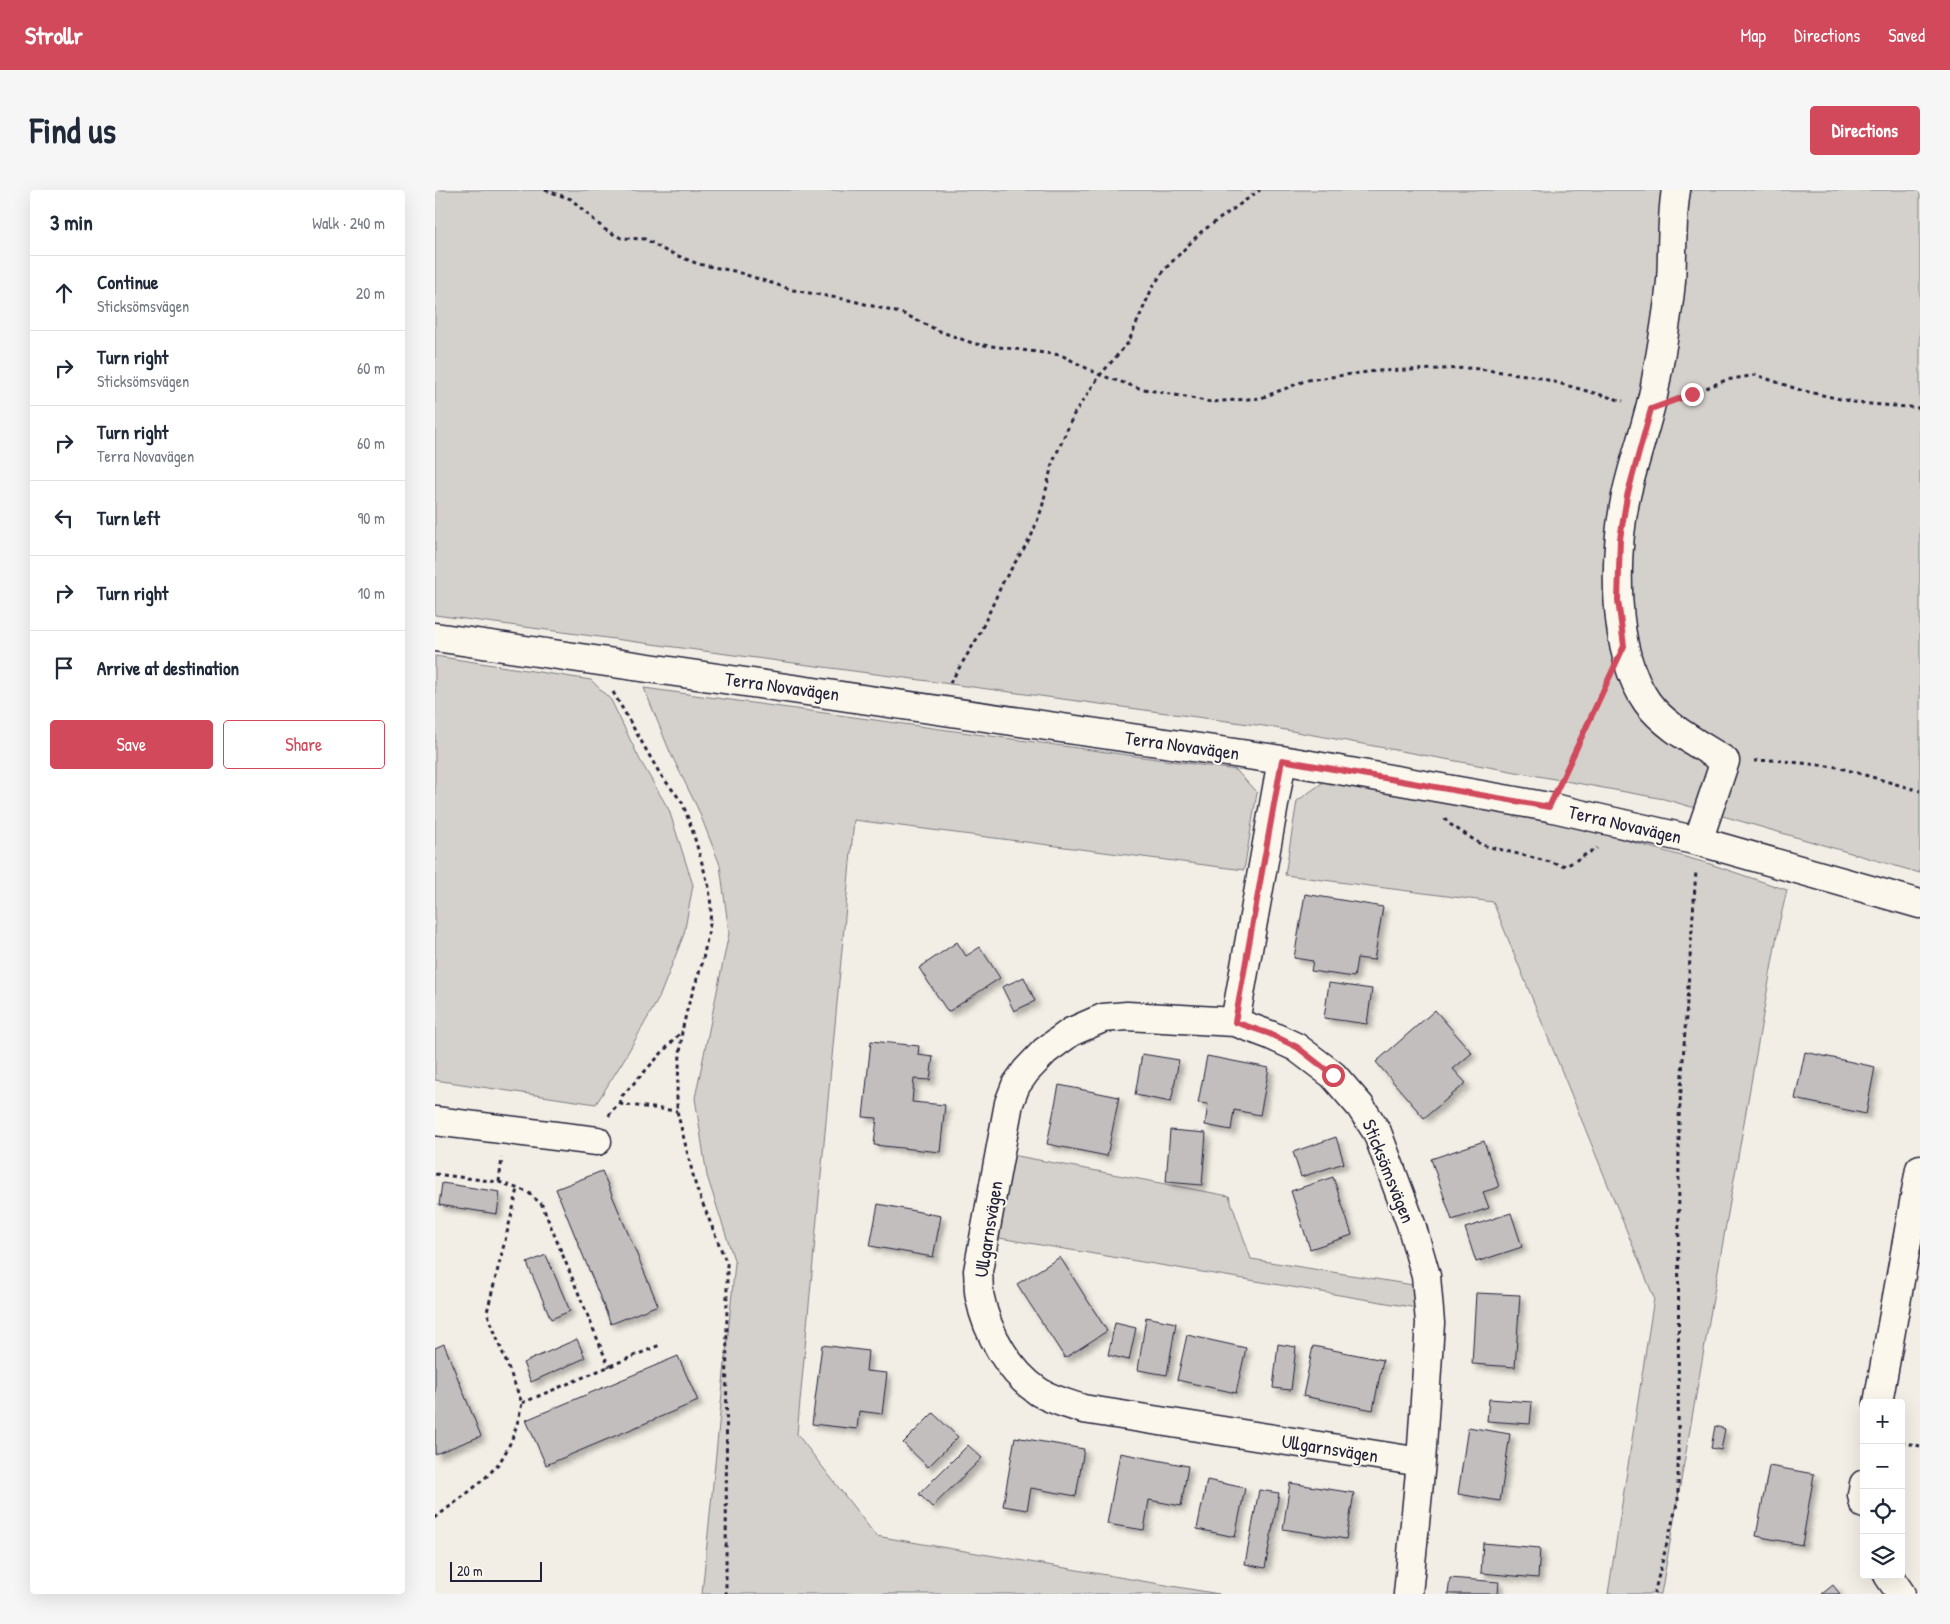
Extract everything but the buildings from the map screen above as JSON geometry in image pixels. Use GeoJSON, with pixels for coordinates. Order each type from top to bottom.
{"type":"FeatureCollection","features":[{"type":"Feature","properties":{"kind":"street"},"geometry":{"type":"LineString","coordinates":[[1675,190],[1672,216],[1670,290],[1665,334],[1651,409],[1627,496],[1620,539],[1618,600],[1624,646],[1633,678],[1648,703],[1669,723],[1725,761],[1698,841]]}},
{"type":"Feature","properties":{"kind":"street","name":"Terra Novavägen"},"geometry":{"type":"LineString","coordinates":[[435,637],[604,660],[1282,760],[1549,807],[1698,841],[1920,904]]}},
{"type":"Feature","properties":{"kind":"street"},"geometry":{"type":"LineString","coordinates":[[1235,1022],[1282,760]]}},
{"type":"Feature","properties":{"kind":"street","name":"Ullgarnsvägen"},"geometry":{"type":"LineString","coordinates":[[1235,1022],[1127,1016],[1103,1018],[1071,1032],[1045,1051],[1026,1071],[1015,1085],[1009,1104],[978,1271],[979,1296],[986,1320],[999,1347],[1018,1373],[1039,1391],[1059,1401],[1083,1409],[1421,1462]]}},
{"type":"Feature","properties":{"kind":"street","name":"Sticksömsvägen"},"geometry":{"type":"LineString","coordinates":[[1235,1022],[1270,1034],[1297,1047],[1333,1075],[1360,1106],[1377,1132],[1411,1224],[1426,1276],[1430,1323],[1421,1462],[1408,1594]]}},
{"type":"Feature","properties":{"kind":"street"},"geometry":{"type":"LineString","coordinates":[[435,1121],[597,1141]]}},
{"type":"Feature","properties":{"kind":"street"},"geometry":{"type":"LineString","coordinates":[[1879,1399],[1915,1229],[1920,1169]]}},
{"type":"Feature","properties":{"kind":"street"},"geometry":{"type":"LineString","coordinates":[[1891,1579],[1901,1594]]}},
{"type":"Feature","properties":{"kind":"path"},"geometry":{"type":"LineString","coordinates":[[545,190],[571,199],[604,229],[621,238],[645,239],[664,250],[698,264],[734,271],[793,290],[849,300],[904,314],[939,332],[975,344],[1061,356],[1100,375],[1139,388],[1211,402],[1261,398],[1307,380],[1376,371],[1471,368],[1533,376],[1651,409],[1726,380],[1756,375],[1800,390],[1858,403],[1920,408]]}},
{"type":"Feature","properties":{"kind":"path"},"geometry":{"type":"LineString","coordinates":[[934,709],[978,637],[1003,582],[1031,538],[1042,508],[1052,464],[1074,414],[1100,375],[1128,343],[1153,286],[1166,268],[1201,232],[1260,190]]}},
{"type":"Feature","properties":{"kind":"path"},"geometry":{"type":"LineString","coordinates":[[1549,807],[1624,646]]}},
{"type":"Feature","properties":{"kind":"path"},"geometry":{"type":"LineString","coordinates":[[604,660],[603,678],[640,736],[660,774],[682,802],[709,887],[710,924],[702,964],[688,1006],[683,1031],[677,1111],[696,1187],[727,1264],[725,1594]]}},
{"type":"Feature","properties":{"kind":"path"},"geometry":{"type":"LineString","coordinates":[[1654,1594],[1678,1500],[1679,1118],[1698,841]]}},
{"type":"Feature","properties":{"kind":"path"},"geometry":{"type":"LineString","coordinates":[[597,1141],[612,1110],[620,1104],[622,1096],[683,1031]]}},
{"type":"Feature","properties":{"kind":"path"},"geometry":{"type":"LineString","coordinates":[[620,1104],[677,1111]]}},
{"type":"Feature","properties":{"kind":"path"},"geometry":{"type":"LineString","coordinates":[[435,1174],[499,1182],[528,1192],[541,1205],[609,1367]]}},
{"type":"Feature","properties":{"kind":"path"},"geometry":{"type":"LineString","coordinates":[[435,1518],[474,1487],[497,1465],[509,1447],[522,1403],[487,1312],[518,1189]]}},
{"type":"Feature","properties":{"kind":"path"},"geometry":{"type":"LineString","coordinates":[[522,1403],[660,1345]]}},
{"type":"Feature","properties":{"kind":"path"},"geometry":{"type":"LineString","coordinates":[[1905,1443],[1920,1446]]}},
{"type":"Feature","properties":{"kind":"shaded area"},"geometry":{"type":"Polygon","coordinates":[[[435,190],[1920,190],[1920,873],[1664,799],[1264,726],[435,615],[435,190]]]}},
{"type":"Feature","properties":{"kind":"shaded area"},"geometry":{"type":"Polygon","coordinates":[[[435,656],[591,680],[611,700],[640,760],[669,810],[693,885],[684,934],[659,998],[596,1104],[435,1080],[435,656]]]}},
{"type":"Feature","properties":{"kind":"shaded area"},"geometry":{"type":"Polygon","coordinates":[[[644,688],[1236,770],[1257,793],[1244,870],[854,820],[797,1434],[876,1536],[1219,1594],[702,1594],[735,1263],[707,1176],[695,1098],[729,933],[720,865],[698,809],[670,752],[644,688]]]}},
{"type":"Feature","properties":{"kind":"shaded area"},"geometry":{"type":"Polygon","coordinates":[[[1325,781],[1561,822],[1710,864],[1787,890],[1779,924],[1661,1594],[1608,1594],[1654,1298],[1493,902],[1285,875],[1297,801],[1325,781]]]}},
{"type":"Feature","properties":{"kind":"shaded area"},"geometry":{"type":"Polygon","coordinates":[[[1012,1155],[1229,1196],[1251,1259],[1413,1285],[1417,1308],[999,1238],[1012,1155]]]}},
{"type":"Feature","properties":{"kind":"route"},"geometry":{"type":"LineString","coordinates":[[1333,1075],[1297,1047],[1270,1034],[1235,1022],[1282,760],[1549,807],[1624,646],[1618,600],[1620,539],[1627,496],[1651,409],[1692,394]]}}]}
